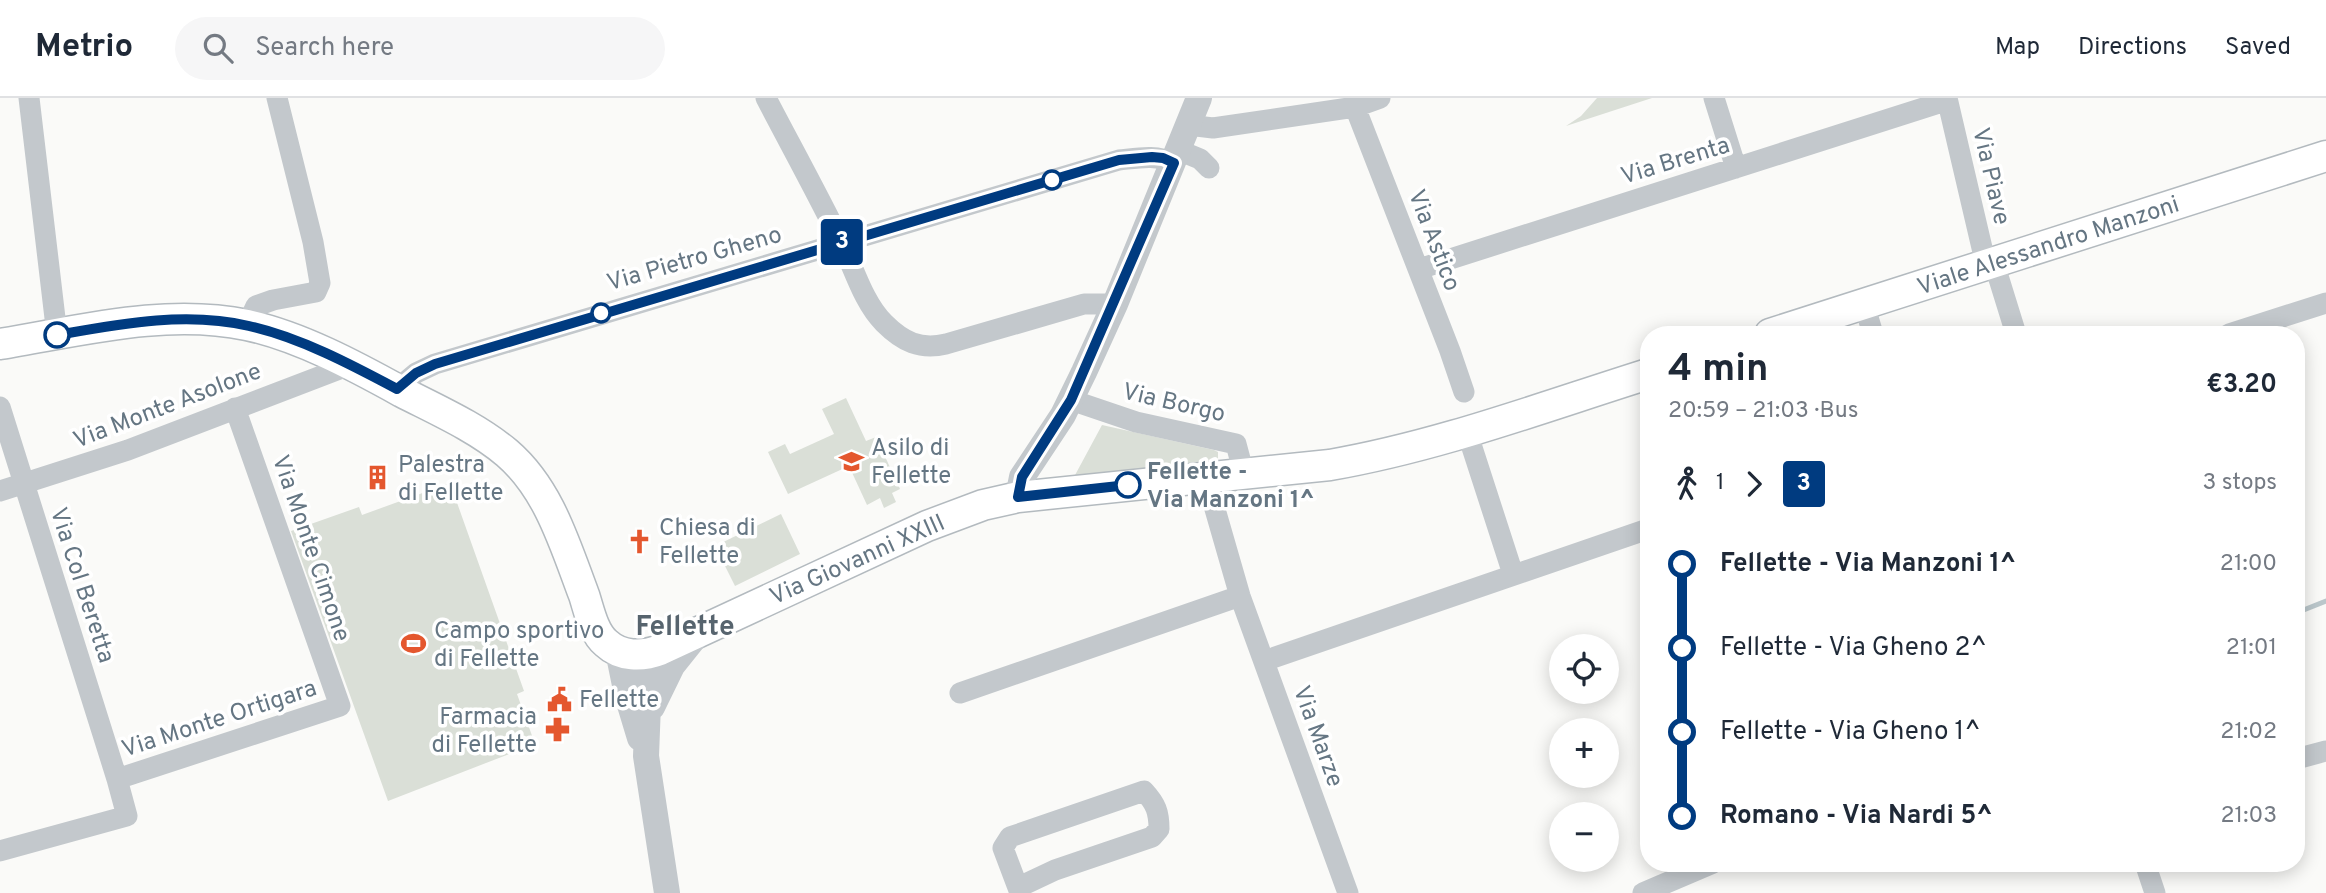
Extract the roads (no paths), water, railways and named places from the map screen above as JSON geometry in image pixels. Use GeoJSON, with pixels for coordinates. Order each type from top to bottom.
{"type":"FeatureCollection","features":[{"type":"Feature","properties":{"kind":"main road","name":"Viale Alessandro Manzoni"},"geometry":{"type":"LineString","coordinates":[[1795,326],[2326,156]]}},
{"type":"Feature","properties":{"kind":"main road"},"geometry":{"type":"LineString","coordinates":[[0,344],[161,320],[207,320],[271,331],[350,365],[489,440],[512,458],[526,473],[552,514],[600,637],[632,653]]}},
{"type":"Feature","properties":{"kind":"main road"},"geometry":{"type":"LineString","coordinates":[[1018,497],[1330,465],[1378,457],[1467,432],[1640,377]]}},
{"type":"Feature","properties":{"kind":"main road","name":"Via Giovanni XXIII"},"geometry":{"type":"LineString","coordinates":[[632,653],[700,632],[928,526],[983,505],[1018,497]]}},
{"type":"Feature","properties":{"kind":"street"},"geometry":{"type":"LineString","coordinates":[[29,98],[57,335]]}},
{"type":"Feature","properties":{"kind":"street"},"geometry":{"type":"LineString","coordinates":[[247,325],[256,306],[316,292],[320,283],[313,242],[277,98]]}},
{"type":"Feature","properties":{"kind":"street"},"geometry":{"type":"LineString","coordinates":[[766,98],[873,309],[884,323],[917,346],[930,348],[946,344],[1084,304],[1115,304]]}},
{"type":"Feature","properties":{"kind":"street"},"geometry":{"type":"LineString","coordinates":[[1018,497],[1022,477],[1071,400],[1115,304],[1199,98]]}},
{"type":"Feature","properties":{"kind":"street"},"geometry":{"type":"LineString","coordinates":[[1188,125],[1213,128],[1355,107],[1380,98]]}},
{"type":"Feature","properties":{"kind":"street"},"geometry":{"type":"LineString","coordinates":[[1714,98],[1736,168]]}},
{"type":"Feature","properties":{"kind":"street","name":"Via Brenta"},"geometry":{"type":"LineString","coordinates":[[1419,269],[1940,103],[1946,98]]}},
{"type":"Feature","properties":{"kind":"street","name":"Via Piave"},"geometry":{"type":"LineString","coordinates":[[1946,98],[1990,264],[2013,326]]}},
{"type":"Feature","properties":{"kind":"street","name":"Via Astico"},"geometry":{"type":"LineString","coordinates":[[1355,107],[1464,392]]}},
{"type":"Feature","properties":{"kind":"street"},"geometry":{"type":"LineString","coordinates":[[1176,156],[1200,159],[1209,169]]}},
{"type":"Feature","properties":{"kind":"street","name":"Via Pietro Gheno"},"geometry":{"type":"LineString","coordinates":[[397,389],[416,373],[435,364],[841,242],[1119,160],[1176,156]]}},
{"type":"Feature","properties":{"kind":"street"},"geometry":{"type":"LineString","coordinates":[[2254,326],[2326,303]]}},
{"type":"Feature","properties":{"kind":"street"},"geometry":{"type":"LineString","coordinates":[[1864,304],[1871,326]]}},
{"type":"Feature","properties":{"kind":"street","name":"Via Monte Asolone"},"geometry":{"type":"LineString","coordinates":[[0,491],[128,450],[350,365]]}},
{"type":"Feature","properties":{"kind":"street","name":"Via Borgo"},"geometry":{"type":"LineString","coordinates":[[1071,400],[1136,422],[1236,444],[1244,474]]}},
{"type":"Feature","properties":{"kind":"street","name":"Via Col Beretta"},"geometry":{"type":"LineString","coordinates":[[0,407],[117,779]]}},
{"type":"Feature","properties":{"kind":"street","name":"Via Monte Cimone"},"geometry":{"type":"LineString","coordinates":[[234,408],[340,706]]}},
{"type":"Feature","properties":{"kind":"street"},"geometry":{"type":"LineString","coordinates":[[1467,432],[1513,575]]}},
{"type":"Feature","properties":{"kind":"street","name":"Via Marze"},"geometry":{"type":"LineString","coordinates":[[1206,478],[1240,596],[1348,893]]}},
{"type":"Feature","properties":{"kind":"street"},"geometry":{"type":"LineString","coordinates":[[1264,661],[1640,532]]}},
{"type":"Feature","properties":{"kind":"street"},"geometry":{"type":"LineString","coordinates":[[960,693],[1240,596]]}},
{"type":"Feature","properties":{"kind":"street","name":"Via Giovanni XXIII"},"geometry":{"type":"LineString","coordinates":[[647,722],[659,689],[672,666],[700,632]]}},
{"type":"Feature","properties":{"kind":"street"},"geometry":{"type":"LineString","coordinates":[[632,653],[627,695],[646,755]]}},
{"type":"Feature","properties":{"kind":"street","name":"Via Giovanni XXIII"},"geometry":{"type":"LineString","coordinates":[[632,653],[649,678],[646,755],[667,893]]}},
{"type":"Feature","properties":{"kind":"street","name":"Via Monte Ortigara"},"geometry":{"type":"LineString","coordinates":[[0,851],[127,816],[117,779],[340,706]]}},
{"type":"Feature","properties":{"kind":"street"},"geometry":{"type":"LineString","coordinates":[[2305,757],[2326,751]]}},
{"type":"Feature","properties":{"kind":"street"},"geometry":{"type":"LineString","coordinates":[[1144,792],[1155,803],[1159,814],[1159,830],[1152,838],[1055,870],[1019,890],[1003,848],[1010,837],[1144,792]]}},
{"type":"Feature","properties":{"kind":"street"},"geometry":{"type":"LineString","coordinates":[[1643,893],[1692,872]]}},
{"type":"Feature","properties":{"kind":"street"},"geometry":{"type":"LineString","coordinates":[[2148,872],[2155,893]]}},
{"type":"Feature","properties":{"kind":"waterway"},"geometry":{"type":"LineString","coordinates":[[2305,609],[2326,601]]}},
{"type":"Feature","properties":{"kind":"place","name":"Asilo di Fellette"},"geometry":{"type":"Point","coordinates":[851,461]}},
{"type":"Feature","properties":{"kind":"place","name":"Palestra di Fellette"},"geometry":{"type":"Point","coordinates":[378,478]}},
{"type":"Feature","properties":{"kind":"place","name":"Fellette - Via Manzoni 1^"},"geometry":{"type":"Point","coordinates":[1128,485]}},
{"type":"Feature","properties":{"kind":"place","name":"Chiesa di Fellette"},"geometry":{"type":"Point","coordinates":[639,541]}},
{"type":"Feature","properties":{"kind":"place","name":"Campo sportivo di Fellette"},"geometry":{"type":"Point","coordinates":[414,644]}},
{"type":"Feature","properties":{"kind":"place","name":"Fellette"},"geometry":{"type":"Point","coordinates":[559,699]}},
{"type":"Feature","properties":{"kind":"place","name":"Farmacia di Fellette"},"geometry":{"type":"Point","coordinates":[557,730]}},
{"type":"Feature","properties":{"kind":"district","name":"Fellette"},"geometry":{"type":"Point","coordinates":[685,625]}}]}
